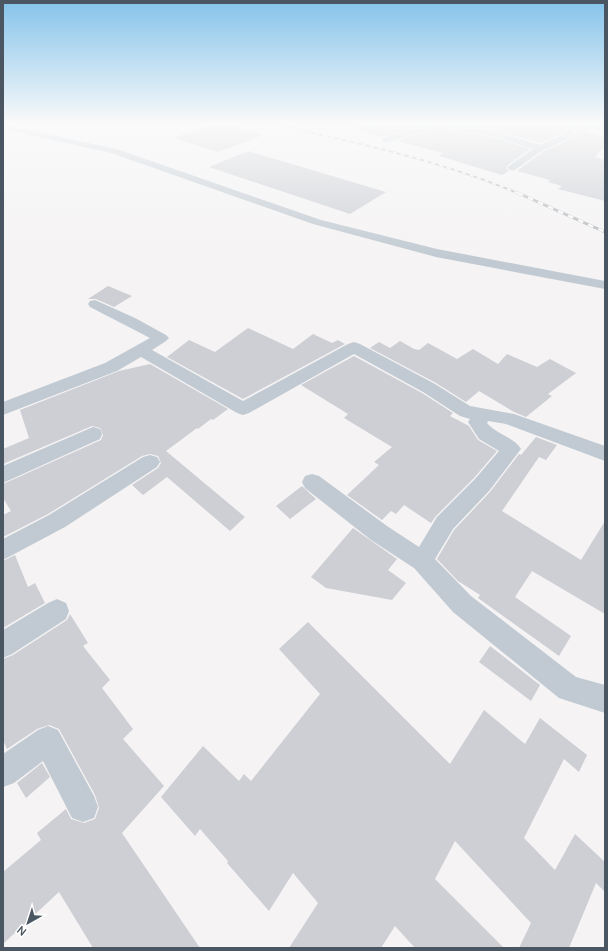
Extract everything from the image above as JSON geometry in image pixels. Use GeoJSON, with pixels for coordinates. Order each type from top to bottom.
{"type":"FeatureCollection","features":[{"type":"Feature","properties":{"kind":"street"},"geometry":{"type":"LineString","coordinates":[[169,169],[317,222],[428,252],[605,285]]}},
{"type":"Feature","properties":{"kind":"street"},"geometry":{"type":"LineString","coordinates":[[3,409],[111,366],[161,338],[95,304]]}},
{"type":"Feature","properties":{"kind":"street"},"geometry":{"type":"LineString","coordinates":[[141,350],[243,409],[354,347],[428,388],[466,412],[508,418],[605,454]]}},
{"type":"Feature","properties":{"kind":"street"},"geometry":{"type":"LineString","coordinates":[[422,561],[445,523],[482,485],[511,449],[486,434],[477,422],[484,415]]}},
{"type":"Feature","properties":{"kind":"street"},"geometry":{"type":"LineString","coordinates":[[3,475],[93,434]]}},
{"type":"Feature","properties":{"kind":"street"},"geometry":{"type":"LineString","coordinates":[[3,550],[57,521],[150,462]]}},
{"type":"Feature","properties":{"kind":"street"},"geometry":{"type":"LineString","coordinates":[[312,482],[380,533],[422,561],[462,604],[569,688],[605,699]]}},
{"type":"Feature","properties":{"kind":"street"},"geometry":{"type":"LineString","coordinates":[[3,645],[57,611]]}},
{"type":"Feature","properties":{"kind":"street"},"geometry":{"type":"LineString","coordinates":[[3,772],[48,740],[83,807]]}},
{"type":"Feature","properties":{"kind":"building"},"geometry":{"type":"Polygon","coordinates":[[[216,169],[310,169],[386,192],[350,214],[216,169]]]}},
{"type":"Feature","properties":{"kind":"building"},"geometry":{"type":"Polygon","coordinates":[[[483,169],[507,169],[509,171],[502,175],[483,169]]]}},
{"type":"Feature","properties":{"kind":"building"},"geometry":{"type":"Polygon","coordinates":[[[519,169],[605,169],[605,201],[558,189],[562,186],[548,182],[550,180],[517,171],[519,169]]]}},
{"type":"Feature","properties":{"kind":"building"},"geometry":{"type":"Polygon","coordinates":[[[108,286],[132,296],[114,307],[96,299],[88,299],[108,286]]]}},
{"type":"Feature","properties":{"kind":"building"},"geometry":{"type":"Polygon","coordinates":[[[248,328],[293,349],[313,334],[332,343],[338,340],[345,344],[243,399],[167,357],[189,340],[215,352],[248,328]]]}},
{"type":"Feature","properties":{"kind":"building"},"geometry":{"type":"Polygon","coordinates":[[[400,341],[414,349],[419,350],[428,343],[457,359],[473,349],[498,364],[507,354],[537,367],[550,359],[576,373],[548,394],[552,396],[526,417],[514,412],[479,391],[466,402],[436,383],[370,348],[379,342],[390,348],[400,341]]]}},
{"type":"Feature","properties":{"kind":"building"},"geometry":{"type":"Polygon","coordinates":[[[354,356],[422,393],[453,413],[450,416],[469,426],[478,440],[497,451],[474,478],[436,516],[431,523],[404,505],[396,514],[391,511],[382,520],[347,495],[379,465],[374,462],[392,447],[344,418],[348,414],[301,385],[354,356]]]}},
{"type":"Feature","properties":{"kind":"building"},"geometry":{"type":"Polygon","coordinates":[[[150,364],[228,409],[213,420],[211,419],[198,429],[197,428],[166,451],[245,517],[230,531],[167,477],[143,495],[132,485],[158,468],[161,463],[158,456],[150,454],[142,456],[48,514],[3,537],[3,515],[11,511],[3,498],[3,484],[101,440],[103,435],[100,428],[92,426],[3,464],[3,449],[29,438],[20,410],[119,371],[150,364]]]}},
{"type":"Feature","properties":{"kind":"building"},"geometry":{"type":"Polygon","coordinates":[[[536,437],[557,445],[546,460],[539,457],[502,511],[581,560],[605,521],[605,614],[532,571],[515,597],[571,636],[559,656],[478,598],[480,595],[458,581],[437,559],[454,530],[490,492],[519,454],[521,455],[536,437]]]}},
{"type":"Feature","properties":{"kind":"building"},"geometry":{"type":"Polygon","coordinates":[[[302,486],[316,499],[290,519],[276,506],[302,486]]]}},
{"type":"Feature","properties":{"kind":"building"},"geometry":{"type":"Polygon","coordinates":[[[353,528],[397,559],[388,570],[406,583],[392,600],[326,588],[311,577],[353,528]]]}},
{"type":"Feature","properties":{"kind":"building"},"geometry":{"type":"Polygon","coordinates":[[[15,555],[28,587],[35,583],[45,603],[3,628],[3,561],[15,555]]]}},
{"type":"Feature","properties":{"kind":"building"},"geometry":{"type":"Polygon","coordinates":[[[70,614],[88,643],[83,646],[110,680],[102,688],[133,729],[123,739],[164,786],[122,833],[200,948],[93,948],[59,892],[3,944],[3,872],[41,840],[37,833],[66,809],[71,819],[84,823],[95,819],[99,808],[95,795],[59,729],[49,725],[37,729],[7,749],[3,740],[3,659],[13,655],[67,620],[70,614]]]}},
{"type":"Feature","properties":{"kind":"building"},"geometry":{"type":"Polygon","coordinates":[[[308,622],[450,764],[484,710],[525,744],[540,718],[587,755],[579,772],[564,759],[524,838],[555,870],[575,834],[605,862],[605,892],[596,883],[569,948],[519,948],[531,923],[455,841],[435,879],[504,948],[415,948],[395,926],[381,948],[289,948],[318,903],[293,873],[269,911],[227,863],[228,861],[200,829],[195,836],[161,797],[203,746],[239,781],[244,774],[251,781],[320,694],[279,649],[308,622]]]}},
{"type":"Feature","properties":{"kind":"building"},"geometry":{"type":"Polygon","coordinates":[[[490,646],[540,685],[531,701],[479,662],[490,646]]]}},
{"type":"Feature","properties":{"kind":"building"},"geometry":{"type":"Polygon","coordinates":[[[42,763],[50,777],[26,798],[17,783],[42,763]]]}},
{"type":"Feature","properties":{"kind":"railway"},"geometry":{"type":"LineString","coordinates":[[453,169],[491,182],[520,194]]}},
{"type":"Feature","properties":{"kind":"railway"},"geometry":{"type":"LineString","coordinates":[[518,193],[605,232]]}}]}
